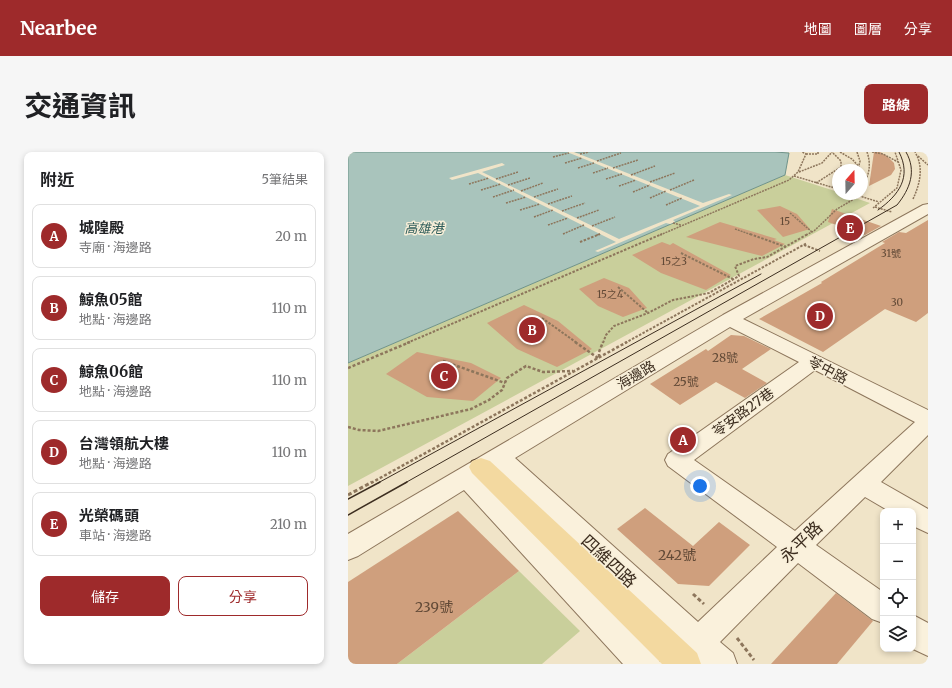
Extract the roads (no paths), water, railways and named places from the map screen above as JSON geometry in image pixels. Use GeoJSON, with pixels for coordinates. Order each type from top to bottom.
{"type":"FeatureCollection","features":[{"type":"Feature","properties":{"kind":"main road","name":"四維四路"},"geometry":{"type":"LineString","coordinates":[[481,467],[685,658]]}},
{"type":"Feature","properties":{"kind":"street","name":"海邊路"},"geometry":{"type":"LineString","coordinates":[[348,548],[920,205]]}},
{"type":"Feature","properties":{"kind":"street","name":"苓中路"},"geometry":{"type":"LineString","coordinates":[[729,319],[928,421]]}},
{"type":"Feature","properties":{"kind":"street","name":"苓安路27巷"},"geometry":{"type":"LineString","coordinates":[[796,547],[677,460],[813,362]]}},
{"type":"Feature","properties":{"kind":"street","name":"永平路"},"geometry":{"type":"LineString","coordinates":[[685,658],[796,547],[928,421]]}},
{"type":"Feature","properties":{"kind":"street"},"geometry":{"type":"LineString","coordinates":[[481,467],[645,664]]}},
{"type":"Feature","properties":{"kind":"street"},"geometry":{"type":"LineString","coordinates":[[863,483],[905,508]]}},
{"type":"Feature","properties":{"kind":"street"},"geometry":{"type":"LineString","coordinates":[[916,515],[928,522]]}},
{"type":"Feature","properties":{"kind":"street"},"geometry":{"type":"LineString","coordinates":[[796,547],[880,607]]}},
{"type":"Feature","properties":{"kind":"street"},"geometry":{"type":"LineString","coordinates":[[916,632],[928,641]]}},
{"type":"Feature","properties":{"kind":"street","name":"四維四路"},"geometry":{"type":"LineString","coordinates":[[685,658],[721,664]]}},
{"type":"Feature","properties":{"kind":"water","name":"高雄港"},"geometry":{"type":"Polygon","coordinates":[[[348,152],[789,153],[785,175],[348,363],[348,152]]]}},
{"type":"Feature","properties":{"kind":"tram line"},"geometry":{"type":"LineString","coordinates":[[878,210],[897,192],[904,177],[903,161],[899,152]]}},
{"type":"Feature","properties":{"kind":"tram line"},"geometry":{"type":"LineString","coordinates":[[405,483],[897,205],[902,199],[910,180],[911,166],[906,152]]}},
{"type":"Feature","properties":{"kind":"tram line"},"geometry":{"type":"LineString","coordinates":[[378,483],[761,274]]}},
{"type":"Feature","properties":{"kind":"tram line"},"geometry":{"type":"LineString","coordinates":[[348,499],[380,482]]}},
{"type":"Feature","properties":{"kind":"tram line"},"geometry":{"type":"LineString","coordinates":[[348,515],[407,482]]}},
{"type":"Feature","properties":{"kind":"place","name":"光榮碼頭"},"geometry":{"type":"Point","coordinates":[850,228]}},
{"type":"Feature","properties":{"kind":"place","name":"台灣領航大樓"},"geometry":{"type":"Point","coordinates":[820,316]}},
{"type":"Feature","properties":{"kind":"place","name":"鯨魚05館"},"geometry":{"type":"Point","coordinates":[532,330]}},
{"type":"Feature","properties":{"kind":"place","name":"鯨魚06館"},"geometry":{"type":"Point","coordinates":[444,376]}},
{"type":"Feature","properties":{"kind":"place","name":"城隍殿"},"geometry":{"type":"Point","coordinates":[683,440]}}]}
